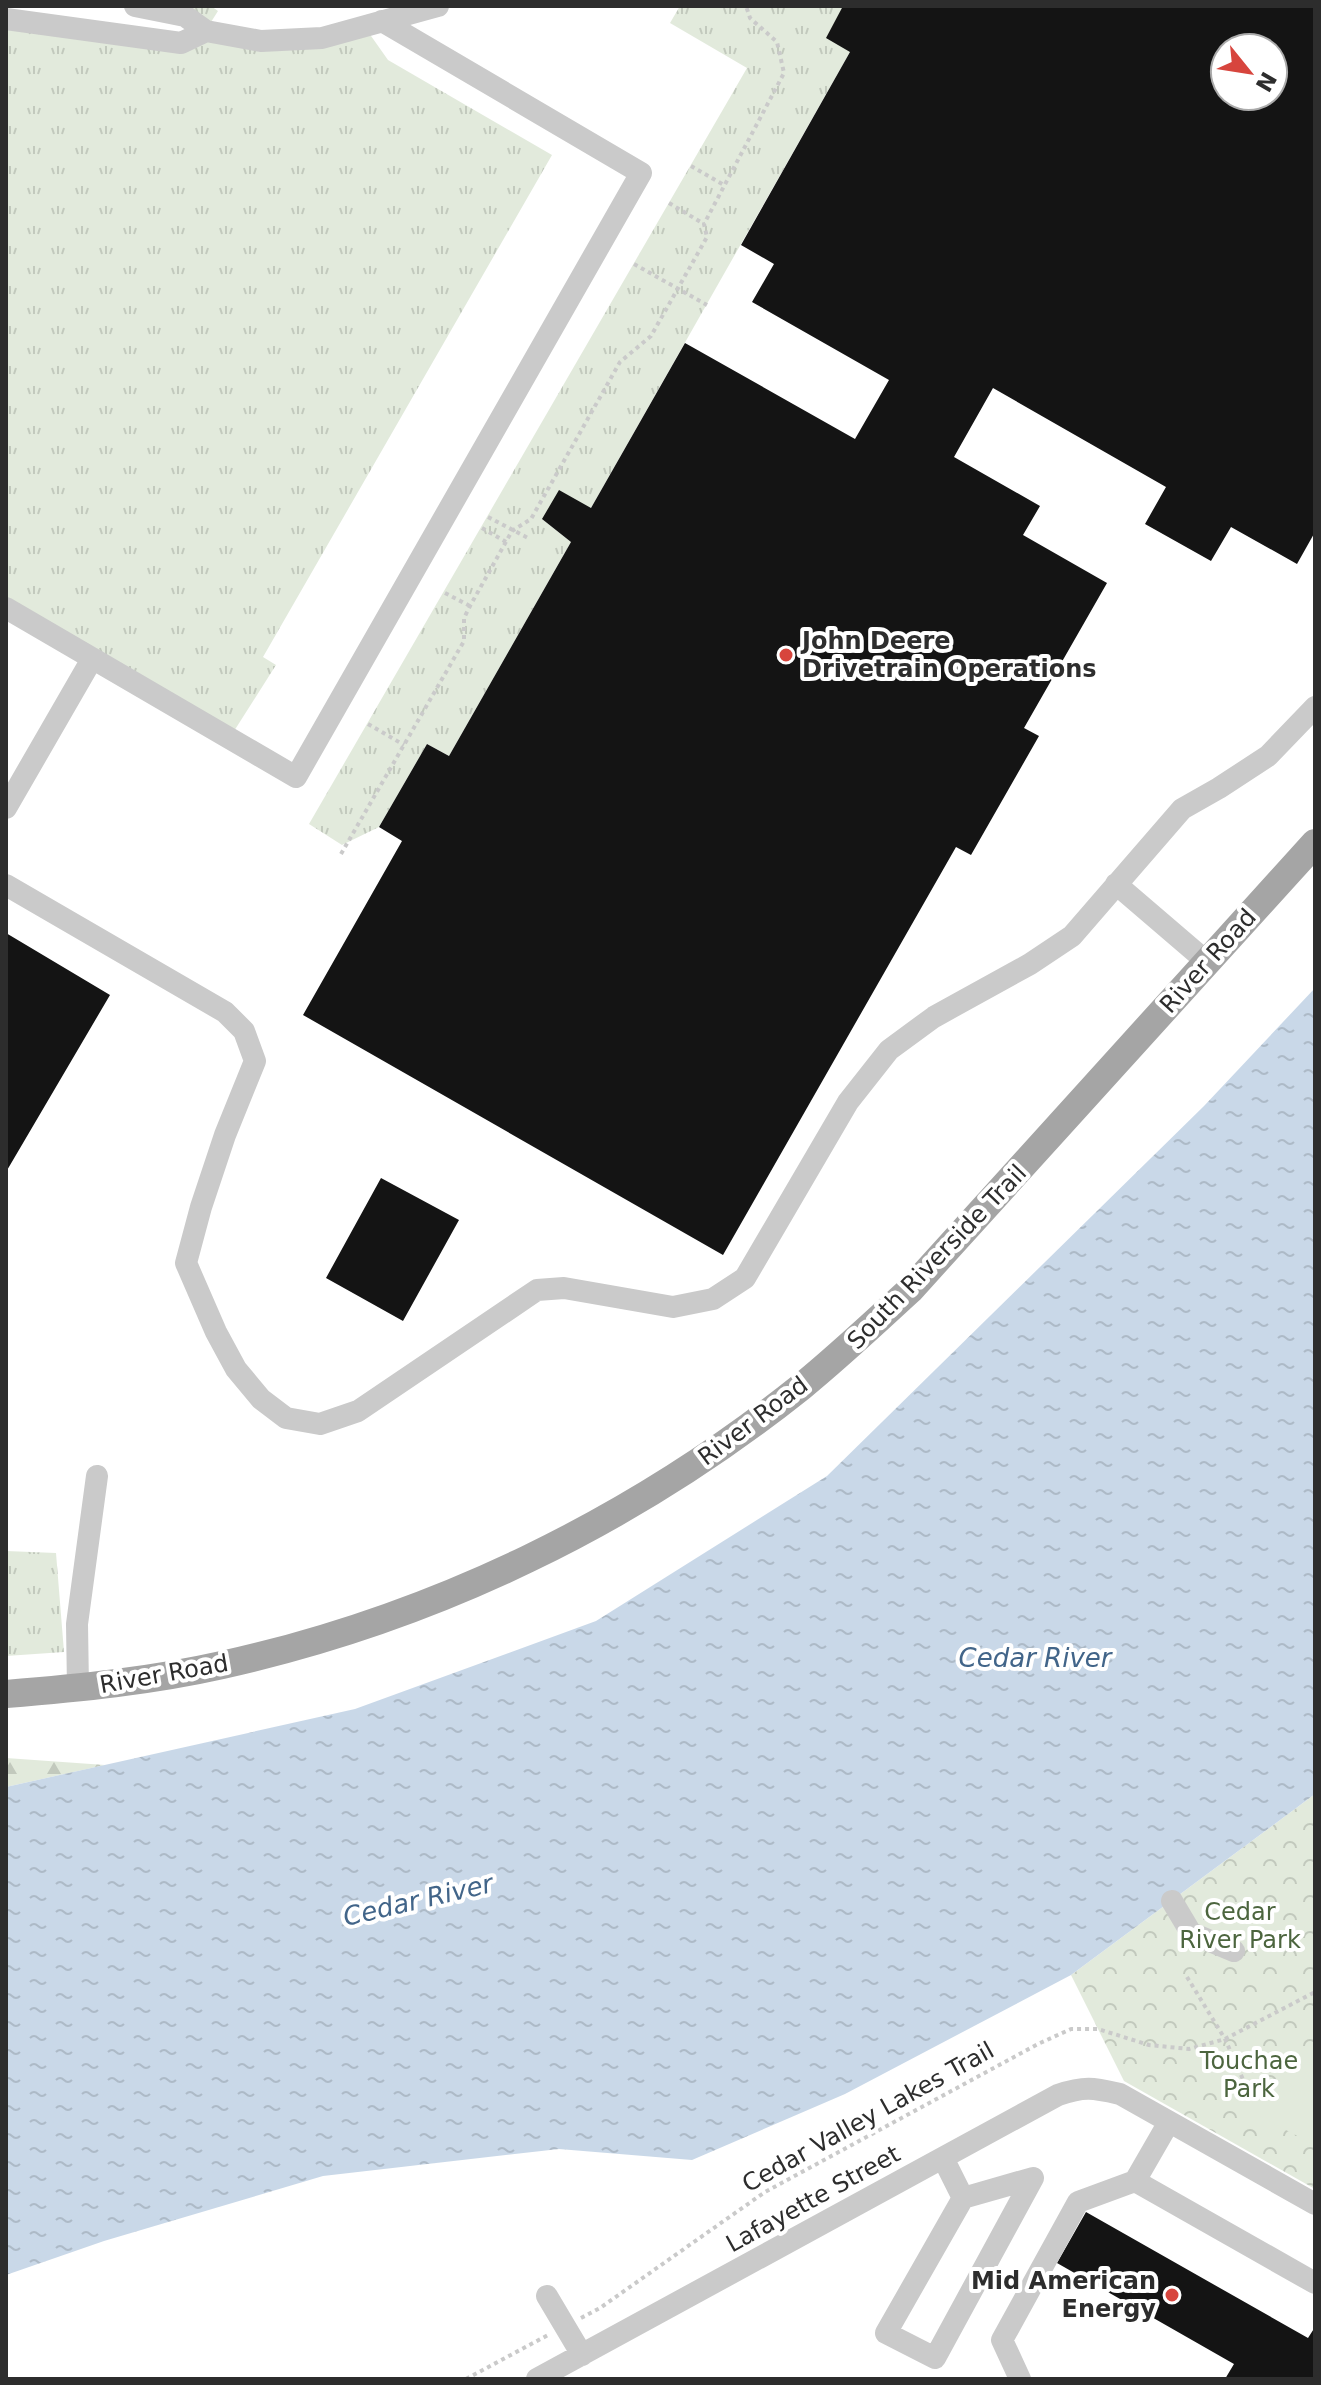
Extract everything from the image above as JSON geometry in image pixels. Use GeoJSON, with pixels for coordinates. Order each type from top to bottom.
{"type":"FeatureCollection","features":[{"type":"Feature","properties":{"kind":"main road","name":"River Road"},"geometry":{"type":"LineString","coordinates":[[6,1694],[150,1679],[221,1665],[291,1648],[415,1608],[560,1544],[685,1471],[802,1386],[910,1290],[1315,843]]}},
{"type":"Feature","properties":{"kind":"street"},"geometry":{"type":"LineString","coordinates":[[135,6],[185,16],[206,31],[261,41],[322,38],[438,6]]}},
{"type":"Feature","properties":{"kind":"street"},"geometry":{"type":"LineString","coordinates":[[6,19],[181,43],[206,31]]}},
{"type":"Feature","properties":{"kind":"street"},"geometry":{"type":"LineString","coordinates":[[6,608],[296,777],[641,173],[382,21]]}},
{"type":"Feature","properties":{"kind":"street"},"geometry":{"type":"LineString","coordinates":[[6,808],[92,659]]}},
{"type":"Feature","properties":{"kind":"street"},"geometry":{"type":"LineString","coordinates":[[6,885],[225,1012],[244,1031],[255,1061],[215,1164],[186,1263],[236,1369],[261,1399],[286,1418],[320,1424],[358,1411],[537,1290],[564,1288],[673,1307],[713,1299],[745,1278],[848,1102],[889,1050],[934,1017],[1030,964],[1072,936],[1182,809],[1268,756],[1315,707]]}},
{"type":"Feature","properties":{"kind":"street"},"geometry":{"type":"LineString","coordinates":[[1116,884],[1207,962]]}},
{"type":"Feature","properties":{"kind":"street"},"geometry":{"type":"LineString","coordinates":[[78,1688],[77,1624],[97,1476]]}},
{"type":"Feature","properties":{"kind":"street"},"geometry":{"type":"LineString","coordinates":[[1172,1901],[1191,1933],[1234,1951]]}},
{"type":"Feature","properties":{"kind":"street","name":"Lafayette Street"},"geometry":{"type":"LineString","coordinates":[[537,2379],[1058,2095],[1078,2088],[1120,2094],[1169,2122]]}},
{"type":"Feature","properties":{"kind":"street"},"geometry":{"type":"LineString","coordinates":[[1020,2379],[1002,2340],[1078,2202],[1135,2181],[1169,2122],[1315,2204]]}},
{"type":"Feature","properties":{"kind":"street"},"geometry":{"type":"LineString","coordinates":[[943,2158],[963,2198]]}},
{"type":"Feature","properties":{"kind":"street"},"geometry":{"type":"LineString","coordinates":[[1033,2178],[935,2358],[886,2333],[963,2198],[1033,2178]]}},
{"type":"Feature","properties":{"kind":"street"},"geometry":{"type":"LineString","coordinates":[[1135,2181],[1315,2283]]}},
{"type":"Feature","properties":{"kind":"street"},"geometry":{"type":"LineString","coordinates":[[547,2296],[582,2355]]}},
{"type":"Feature","properties":{"kind":"path"},"geometry":{"type":"LineString","coordinates":[[341,854],[464,641],[464,618],[512,531],[531,519],[620,362],[651,336],[707,237],[704,224],[784,73],[777,42],[750,18],[746,6]]}},
{"type":"Feature","properties":{"kind":"path"},"geometry":{"type":"LineString","coordinates":[[691,166],[724,185]]}},
{"type":"Feature","properties":{"kind":"path"},"geometry":{"type":"LineString","coordinates":[[669,203],[704,224]]}},
{"type":"Feature","properties":{"kind":"path"},"geometry":{"type":"LineString","coordinates":[[634,264],[707,305]]}},
{"type":"Feature","properties":{"kind":"path"},"geometry":{"type":"LineString","coordinates":[[488,517],[530,539]]}},
{"type":"Feature","properties":{"kind":"path"},"geometry":{"type":"LineString","coordinates":[[482,528],[506,542]]}},
{"type":"Feature","properties":{"kind":"path"},"geometry":{"type":"LineString","coordinates":[[445,593],[470,606]]}},
{"type":"Feature","properties":{"kind":"path"},"geometry":{"type":"LineString","coordinates":[[368,724],[404,745]]}},
{"type":"Feature","properties":{"kind":"path"},"geometry":{"type":"LineString","coordinates":[[1187,1977],[1225,2039],[1245,2084]]}},
{"type":"Feature","properties":{"kind":"path","name":"Cedar Valley Lakes Trail"},"geometry":{"type":"LineString","coordinates":[[466,2379],[600,2308],[765,2192],[1049,2039],[1071,2029],[1098,2029],[1149,2045],[1189,2049],[1225,2039],[1315,1992]]}},
{"type":"Feature","properties":{"kind":"green space"},"geometry":{"type":"Polygon","coordinates":[[[135,6],[211,6],[218,11],[206,30],[261,41],[364,26],[388,60],[552,155],[263,657],[276,665],[229,739],[6,608],[6,19],[180,43],[205,31],[135,6]]]}},
{"type":"Feature","properties":{"kind":"green space"},"geometry":{"type":"Polygon","coordinates":[[[680,6],[843,6],[850,52],[591,508],[542,519],[571,542],[449,756],[427,744],[379,827],[342,845],[309,824],[747,68],[670,23],[680,6]]]}},
{"type":"Feature","properties":{"kind":"green space"},"geometry":{"type":"Polygon","coordinates":[[[6,1551],[56,1553],[64,1652],[6,1656],[6,1551]]]}},
{"type":"Feature","properties":{"kind":"green space"},"geometry":{"type":"Polygon","coordinates":[[[6,1758],[105,1765],[6,1787],[6,1758]]]}},
{"type":"Feature","properties":{"kind":"green space"},"geometry":{"type":"Polygon","coordinates":[[[1315,1794],[1315,2189],[1124,2081],[1071,1975],[1315,1794]]]}},
{"type":"Feature","properties":{"kind":"green space"},"geometry":{"type":"Polygon","coordinates":[[[1315,2060],[1315,2145],[1261,2117],[1253,2103],[1261,2089],[1315,2060]]]}},
{"type":"Feature","properties":{"kind":"water","name":"Cedar River"},"geometry":{"type":"Polygon","coordinates":[[[1315,988],[1315,1794],[1071,1975],[845,2094],[692,2160],[559,2149],[323,2176],[104,2241],[6,2275],[6,1787],[355,1709],[596,1621],[827,1476],[1204,1106],[1315,988]]]}},
{"type":"Feature","properties":{"kind":"building","name":"John Deere Drivetrain Operations"},"geometry":{"type":"Polygon","coordinates":[[[843,6],[1315,6],[1315,532],[1297,564],[1231,527],[1211,561],[1145,524],[1166,487],[993,388],[954,457],[1040,506],[1023,535],[1107,583],[1024,728],[1039,736],[971,855],[956,847],[723,1255],[303,1015],[402,841],[379,827],[427,744],[449,756],[571,542],[542,519],[559,490],[591,508],[685,343],[855,439],[889,380],[752,302],[774,264],[741,245],[850,52],[826,38],[843,6]]]}},
{"type":"Feature","properties":{"kind":"building"},"geometry":{"type":"Polygon","coordinates":[[[6,933],[110,995],[6,1172],[6,933]]]}},
{"type":"Feature","properties":{"kind":"building"},"geometry":{"type":"Polygon","coordinates":[[[381,1178],[459,1220],[403,1321],[326,1278],[381,1178]]]}},
{"type":"Feature","properties":{"kind":"building","name":"Mid American Energy"},"geometry":{"type":"Polygon","coordinates":[[[1086,2212],[1308,2338],[1315,2327],[1315,2379],[1225,2379],[1234,2364],[1057,2263],[1086,2212]]]}},
{"type":"Feature","properties":{"kind":"place","name":"John Deere Drivetrain Operations"},"geometry":{"type":"Point","coordinates":[786,655]}},
{"type":"Feature","properties":{"kind":"place","name":"Mid American Energy"},"geometry":{"type":"Point","coordinates":[1172,2295]}},
{"type":"Feature","properties":{"kind":"park label","name":"Cedar River Park"},"geometry":{"type":"Point","coordinates":[1240,1926]}},
{"type":"Feature","properties":{"kind":"park label","name":"Touchae Park"},"geometry":{"type":"Point","coordinates":[1249,2075]}}]}
